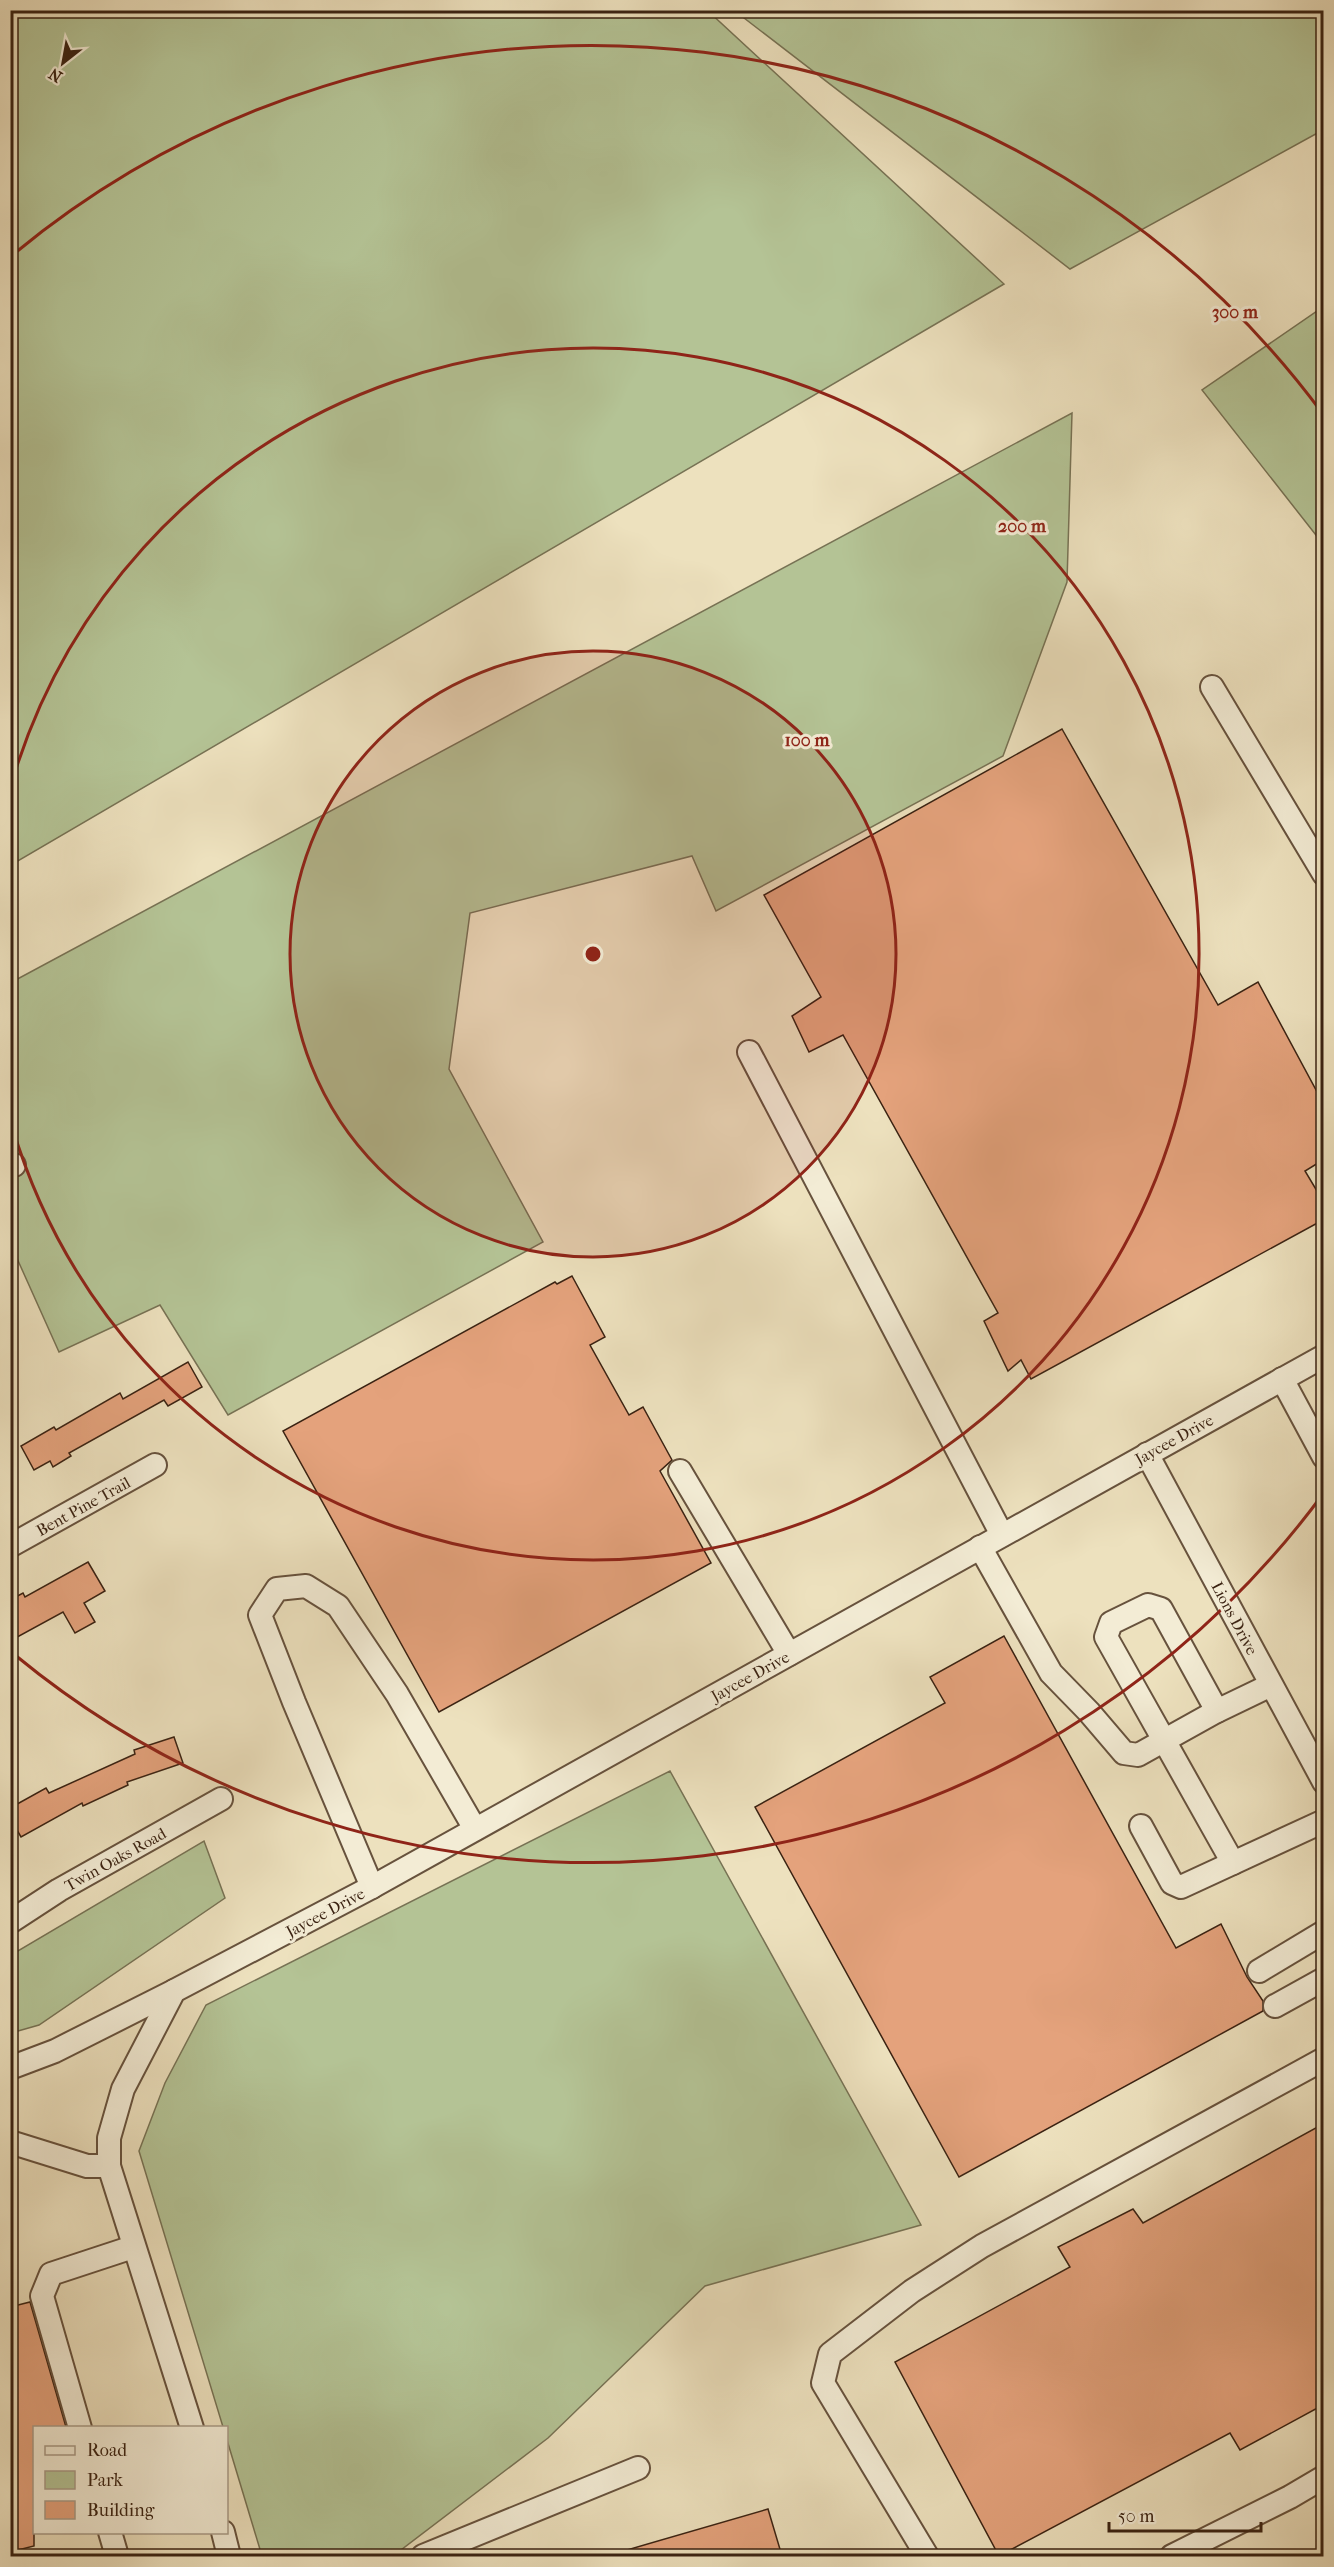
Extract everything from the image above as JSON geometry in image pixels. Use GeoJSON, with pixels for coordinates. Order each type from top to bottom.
{"type":"FeatureCollection","features":[{"type":"Feature","properties":{"kind":"street"},"geometry":{"type":"LineString","coordinates":[[1212,687],[1323,874]]}},
{"type":"Feature","properties":{"kind":"street"},"geometry":{"type":"LineString","coordinates":[[749,1052],[1002,1535]]}},
{"type":"Feature","properties":{"kind":"street","name":"Jaycee Drive"},"geometry":{"type":"LineString","coordinates":[[10,2068],[55,2051],[174,1992],[372,1887],[1323,1356]]}},
{"type":"Feature","properties":{"kind":"street"},"geometry":{"type":"LineString","coordinates":[[1282,1379],[1323,1454]]}},
{"type":"Feature","properties":{"kind":"street","name":"Lions Drive"},"geometry":{"type":"LineString","coordinates":[[1147,1454],[1323,1782]]}},
{"type":"Feature","properties":{"kind":"street","name":"Bent Pine Trail"},"geometry":{"type":"LineString","coordinates":[[10,1546],[155,1466]]}},
{"type":"Feature","properties":{"kind":"street"},"geometry":{"type":"LineString","coordinates":[[680,1471],[789,1654]]}},
{"type":"Feature","properties":{"kind":"street"},"geometry":{"type":"LineString","coordinates":[[980,1547],[1051,1673],[1124,1753],[1138,1755],[1217,1711],[1271,1685]]}},
{"type":"Feature","properties":{"kind":"street"},"geometry":{"type":"LineString","coordinates":[[372,1887],[260,1615],[277,1589],[306,1586],[338,1606],[397,1694],[475,1829]]}},
{"type":"Feature","properties":{"kind":"street"},"geometry":{"type":"LineString","coordinates":[[1217,1711],[1161,1609],[1148,1605],[1111,1623],[1106,1637],[1233,1863]]}},
{"type":"Feature","properties":{"kind":"street","name":"Twin Oaks Road"},"geometry":{"type":"LineString","coordinates":[[10,1922],[59,1890],[221,1799]]}},
{"type":"Feature","properties":{"kind":"street"},"geometry":{"type":"LineString","coordinates":[[1141,1826],[1172,1883],[1181,1887],[1323,1821]]}},
{"type":"Feature","properties":{"kind":"street"},"geometry":{"type":"LineString","coordinates":[[1259,1971],[1323,1932]]}},
{"type":"Feature","properties":{"kind":"street"},"geometry":{"type":"LineString","coordinates":[[1275,2006],[1323,1979]]}},
{"type":"Feature","properties":{"kind":"street"},"geometry":{"type":"LineString","coordinates":[[174,1992],[123,2089],[109,2138],[109,2166],[192,2426]]}},
{"type":"Feature","properties":{"kind":"street"},"geometry":{"type":"LineString","coordinates":[[927,2556],[823,2383],[830,2354],[912,2291],[982,2246],[1323,2059]]}},
{"type":"Feature","properties":{"kind":"street"},"geometry":{"type":"LineString","coordinates":[[10,2142],[87,2166],[109,2166]]}},
{"type":"Feature","properties":{"kind":"street"},"geometry":{"type":"LineString","coordinates":[[80,2426],[42,2296],[51,2274],[133,2247]]}},
{"type":"Feature","properties":{"kind":"street"},"geometry":{"type":"LineString","coordinates":[[423,2556],[638,2468]]}},
{"type":"Feature","properties":{"kind":"street"},"geometry":{"type":"LineString","coordinates":[[1172,2556],[1290,2498],[1323,2477]]}},
{"type":"Feature","properties":{"kind":"street"},"geometry":{"type":"LineString","coordinates":[[111,2534],[117,2556]]}},
{"type":"Feature","properties":{"kind":"street"},"geometry":{"type":"LineString","coordinates":[[224,2534],[229,2556]]}},
{"type":"Feature","properties":{"kind":"green space"},"geometry":{"type":"Polygon","coordinates":[[[10,11],[708,11],[1004,284],[11,865],[10,11]]]}},
{"type":"Feature","properties":{"kind":"green space"},"geometry":{"type":"Polygon","coordinates":[[[735,11],[1323,11],[1323,130],[1070,269],[735,11]]]}},
{"type":"Feature","properties":{"kind":"green space"},"geometry":{"type":"Polygon","coordinates":[[[1323,307],[1323,544],[1202,390],[1323,307]]]}},
{"type":"Feature","properties":{"kind":"green space"},"geometry":{"type":"Polygon","coordinates":[[[1072,413],[1067,582],[1003,756],[716,911],[692,856],[470,913],[449,1069],[543,1242],[228,1415],[160,1305],[59,1352],[11,1245],[10,983],[1072,413]]]}},
{"type":"Feature","properties":{"kind":"green space"},"geometry":{"type":"Polygon","coordinates":[[[670,1771],[921,2225],[705,2286],[548,2438],[393,2556],[262,2556],[228,2443],[228,2426],[223,2426],[139,2151],[165,2083],[206,2005],[670,1771]]]}},
{"type":"Feature","properties":{"kind":"green space"},"geometry":{"type":"Polygon","coordinates":[[[204,1841],[225,1898],[39,2025],[11,2033],[11,1960],[16,1952],[204,1841]]]}},
{"type":"Feature","properties":{"kind":"building"},"geometry":{"type":"Polygon","coordinates":[[[1062,729],[1218,1005],[1258,982],[1323,1103],[1323,1160],[1305,1171],[1323,1201],[1323,1220],[1031,1379],[1021,1360],[1008,1371],[984,1321],[998,1313],[843,1035],[809,1052],[792,1016],[821,997],[764,895],[1062,729]]]}},
{"type":"Feature","properties":{"kind":"building"},"geometry":{"type":"Polygon","coordinates":[[[572,1276],[605,1337],[590,1345],[629,1415],[643,1407],[672,1460],[660,1471],[711,1563],[439,1712],[283,1431],[555,1282],[557,1284],[572,1276]]]}},
{"type":"Feature","properties":{"kind":"building"},"geometry":{"type":"Polygon","coordinates":[[[188,1362],[202,1387],[168,1406],[164,1400],[69,1453],[71,1456],[53,1467],[50,1461],[34,1470],[21,1446],[54,1427],[56,1430],[120,1393],[123,1399],[188,1362]]]}},
{"type":"Feature","properties":{"kind":"building"},"geometry":{"type":"Polygon","coordinates":[[[88,1562],[105,1591],[84,1603],[95,1622],[75,1633],[63,1612],[10,1641],[10,1600],[23,1593],[25,1597],[88,1562]]]}},
{"type":"Feature","properties":{"kind":"building"},"geometry":{"type":"Polygon","coordinates":[[[1004,1636],[1176,1948],[1221,1924],[1247,1977],[1263,2001],[1263,2011],[959,2177],[755,1807],[945,1703],[930,1677],[1004,1636]]]}},
{"type":"Feature","properties":{"kind":"building"},"geometry":{"type":"Polygon","coordinates":[[[174,1737],[183,1763],[127,1782],[128,1785],[83,1806],[82,1803],[21,1837],[10,1818],[10,1808],[46,1788],[49,1793],[135,1754],[134,1750],[174,1737]]]}},
{"type":"Feature","properties":{"kind":"building"},"geometry":{"type":"Polygon","coordinates":[[[1323,2124],[1323,2405],[1240,2450],[1230,2433],[999,2556],[895,2362],[1070,2267],[1058,2247],[1133,2209],[1143,2223],[1323,2124]]]}},
{"type":"Feature","properties":{"kind":"building"},"geometry":{"type":"Polygon","coordinates":[[[30,2302],[66,2426],[33,2426],[34,2546],[10,2552],[10,2307],[30,2302]]]}},
{"type":"Feature","properties":{"kind":"building"},"geometry":{"type":"Polygon","coordinates":[[[768,2509],[782,2556],[620,2556],[620,2552],[768,2509]]]}}]}
